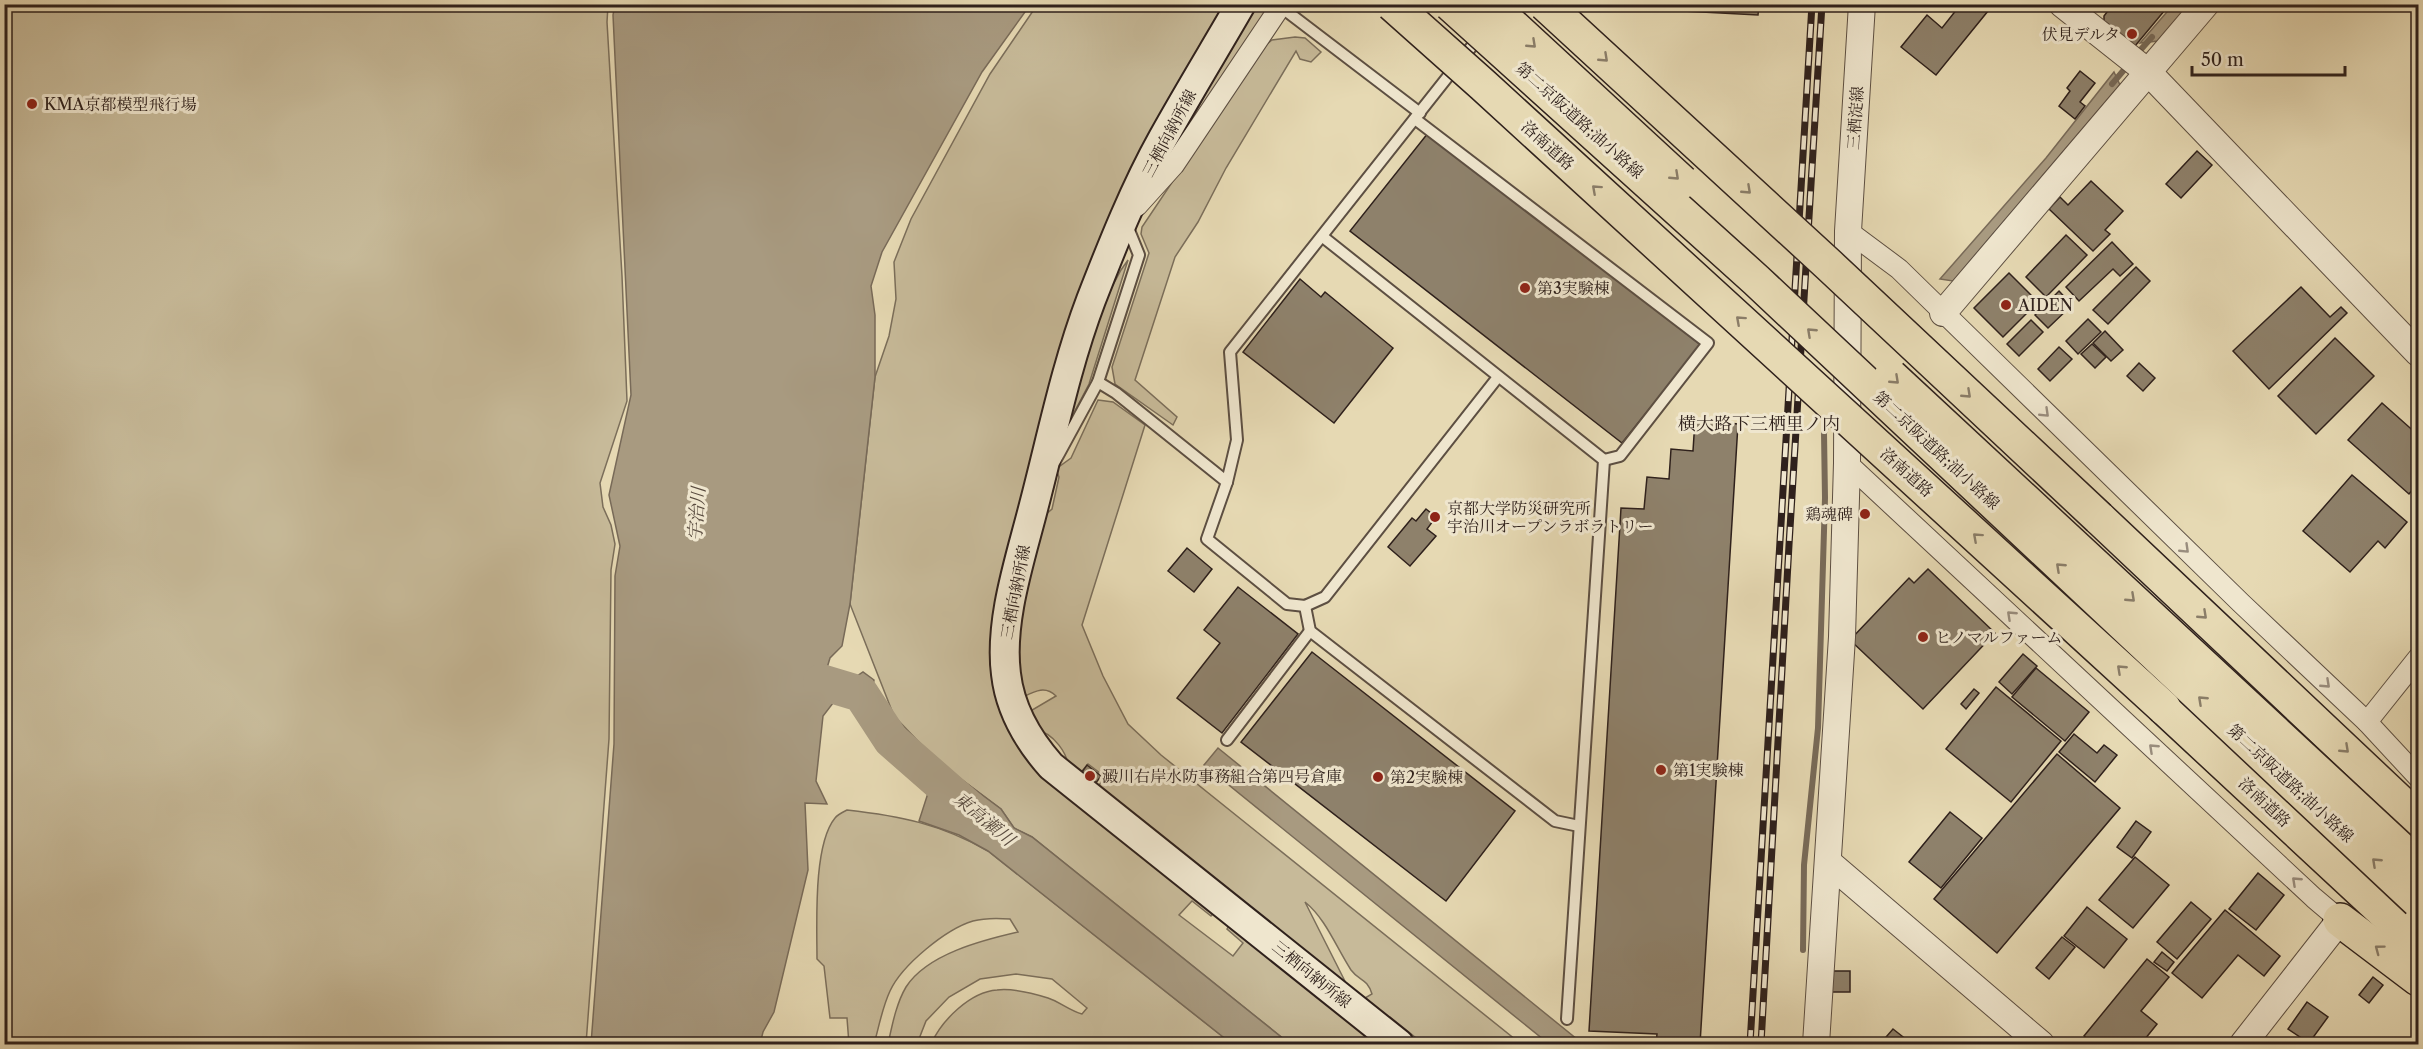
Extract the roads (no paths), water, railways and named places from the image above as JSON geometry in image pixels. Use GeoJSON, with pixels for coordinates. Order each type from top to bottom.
{"type":"FeatureCollection","features":[{"type":"Feature","properties":{"kind":"highway","name":"洛南道路"},"geometry":{"type":"LineString","coordinates":[[1392,4],[2164,708],[2418,944]]}},
{"type":"Feature","properties":{"kind":"highway","name":"第二京阪道路;油小路線"},"geometry":{"type":"LineString","coordinates":[[1450,4],[1756,280],[2418,902]]}},
{"type":"Feature","properties":{"kind":"highway","name":"第二京阪道路;油小路線"},"geometry":{"type":"LineString","coordinates":[[1489,4],[2418,864]]}},
{"type":"Feature","properties":{"kind":"highway"},"geometry":{"type":"LineString","coordinates":[[1545,4],[1829,265],[2418,819]]}},
{"type":"Feature","properties":{"kind":"highway"},"geometry":{"type":"LineString","coordinates":[[2340,920],[2418,979]]}},
{"type":"Feature","properties":{"kind":"main road","name":"三栖向納所線"},"geometry":{"type":"LineString","coordinates":[[1241,4],[1162,140],[1125,219],[1091,301],[1071,361],[1018,570],[1005,634],[1004,654],[1009,693],[1027,736],[1043,757],[1066,780],[1400,1044]]}},
{"type":"Feature","properties":{"kind":"street","name":"三栖淀線"},"geometry":{"type":"LineString","coordinates":[[1816,1044],[1842,637],[1847,463],[1848,231],[1862,4]]}},
{"type":"Feature","properties":{"kind":"street"},"geometry":{"type":"LineString","coordinates":[[2062,4],[2149,73],[2418,353]]}},
{"type":"Feature","properties":{"kind":"street"},"geometry":{"type":"LineString","coordinates":[[1943,314],[2206,4]]}},
{"type":"Feature","properties":{"kind":"street"},"geometry":{"type":"LineString","coordinates":[[1125,219],[1174,165],[1282,6]]}},
{"type":"Feature","properties":{"kind":"street"},"geometry":{"type":"LineString","coordinates":[[1848,231],[1899,269],[2367,722],[2418,777]]}},
{"type":"Feature","properties":{"kind":"street"},"geometry":{"type":"LineString","coordinates":[[1847,463],[2340,920],[2243,1044]]}},
{"type":"Feature","properties":{"kind":"street"},"geometry":{"type":"LineString","coordinates":[[2367,722],[2418,658]]}},
{"type":"Feature","properties":{"kind":"street"},"geometry":{"type":"LineString","coordinates":[[1828,862],[2041,1044]]}},
{"type":"Feature","properties":{"kind":"lane"},"geometry":{"type":"LineString","coordinates":[[1498,377],[1325,597],[1305,606],[1287,604],[1207,539],[1227,482],[1237,440],[1230,352],[1505,4]]}},
{"type":"Feature","properties":{"kind":"lane"},"geometry":{"type":"LineString","coordinates":[[1282,6],[1418,116],[1708,343],[1620,456],[1604,460]]}},
{"type":"Feature","properties":{"kind":"lane"},"geometry":{"type":"LineString","coordinates":[[1038,489],[1062,450],[1098,382],[1139,255],[1125,219]]}},
{"type":"Feature","properties":{"kind":"lane"},"geometry":{"type":"LineString","coordinates":[[1323,237],[1604,460]]}},
{"type":"Feature","properties":{"kind":"lane"},"geometry":{"type":"LineString","coordinates":[[1098,382],[1116,393],[1227,482]]}},
{"type":"Feature","properties":{"kind":"lane"},"geometry":{"type":"LineString","coordinates":[[1567,1019],[1604,460]]}},
{"type":"Feature","properties":{"kind":"lane"},"geometry":{"type":"LineString","coordinates":[[1305,606],[1310,631],[1555,821],[1579,826]]}},
{"type":"Feature","properties":{"kind":"lane"},"geometry":{"type":"LineString","coordinates":[[1227,740],[1310,631]]}},
{"type":"Feature","properties":{"kind":"water","name":"宇治川"},"geometry":{"type":"Polygon","coordinates":[[[615,4],[1030,5],[982,72],[882,252],[871,286],[875,315],[875,377],[850,604],[842,646],[830,658],[827,668],[838,671],[840,676],[851,680],[863,672],[874,680],[871,697],[856,707],[833,703],[823,716],[816,781],[827,804],[805,803],[808,870],[774,1012],[763,1032],[760,1044],[591,1044],[614,744],[615,576],[620,546],[609,495],[631,395],[613,15],[615,4]]]}},
{"type":"Feature","properties":{"kind":"water"},"geometry":{"type":"Polygon","coordinates":[[[2173,5],[2189,5],[2158,41],[2140,43],[2173,5]]]}},
{"type":"Feature","properties":{"kind":"water"},"geometry":{"type":"Polygon","coordinates":[[[2114,72],[2120,85],[1953,281],[1940,279],[2046,158],[2114,72]]]}},
{"type":"Feature","properties":{"kind":"water"},"geometry":{"type":"Polygon","coordinates":[[[1218,748],[1583,1044],[1549,1044],[1204,765],[1218,748]]]}},
{"type":"Feature","properties":{"kind":"water"},"geometry":{"type":"Polygon","coordinates":[[[938,762],[1001,809],[1014,828],[1032,837],[1290,1044],[1232,1044],[988,851],[959,835],[919,821],[938,762]]]}},
{"type":"Feature","properties":{"kind":"waterway"},"geometry":{"type":"LineString","coordinates":[[2135,56],[2152,37]]}},
{"type":"Feature","properties":{"kind":"waterway"},"geometry":{"type":"LineString","coordinates":[[2112,84],[2129,64]]}},
{"type":"Feature","properties":{"kind":"waterway"},"geometry":{"type":"LineString","coordinates":[[1803,950],[1804,865],[1818,728],[1825,498],[1824,433],[1829,417]]}},
{"type":"Feature","properties":{"kind":"waterway","name":"東高瀬川"},"geometry":{"type":"LineString","coordinates":[[821,682],[861,694],[891,740],[971,810]]}},
{"type":"Feature","properties":{"kind":"railway"},"geometry":{"type":"LineString","coordinates":[[1750,1044],[1812,4]]}},
{"type":"Feature","properties":{"kind":"railway"},"geometry":{"type":"LineString","coordinates":[[1761,1044],[1822,4]]}},
{"type":"Feature","properties":{"kind":"place","name":"伏見デルタ"},"geometry":{"type":"Point","coordinates":[2132,34]}},
{"type":"Feature","properties":{"kind":"place","name":"KMA京都模型飛行場"},"geometry":{"type":"Point","coordinates":[32,104]}},
{"type":"Feature","properties":{"kind":"place","name":"第3実験棟"},"geometry":{"type":"Point","coordinates":[1525,288]}},
{"type":"Feature","properties":{"kind":"place","name":"AIDEN"},"geometry":{"type":"Point","coordinates":[2006,305]}},
{"type":"Feature","properties":{"kind":"place","name":"鶏魂碑"},"geometry":{"type":"Point","coordinates":[1865,514]}},
{"type":"Feature","properties":{"kind":"place","name":"京都大学防災研究所 宇治川オープンラボラトリー"},"geometry":{"type":"Point","coordinates":[1435,517]}},
{"type":"Feature","properties":{"kind":"place","name":"ヒノマルファーム"},"geometry":{"type":"Point","coordinates":[1923,637]}},
{"type":"Feature","properties":{"kind":"place","name":"第1実験棟"},"geometry":{"type":"Point","coordinates":[1661,770]}},
{"type":"Feature","properties":{"kind":"place","name":"澱川右岸水防事務組合第四号倉庫"},"geometry":{"type":"Point","coordinates":[1090,776]}},
{"type":"Feature","properties":{"kind":"place","name":"第2実験棟"},"geometry":{"type":"Point","coordinates":[1378,777]}},
{"type":"Feature","properties":{"kind":"district","name":"横大路下三栖里ノ内"},"geometry":{"type":"Point","coordinates":[1759,424]}}]}
